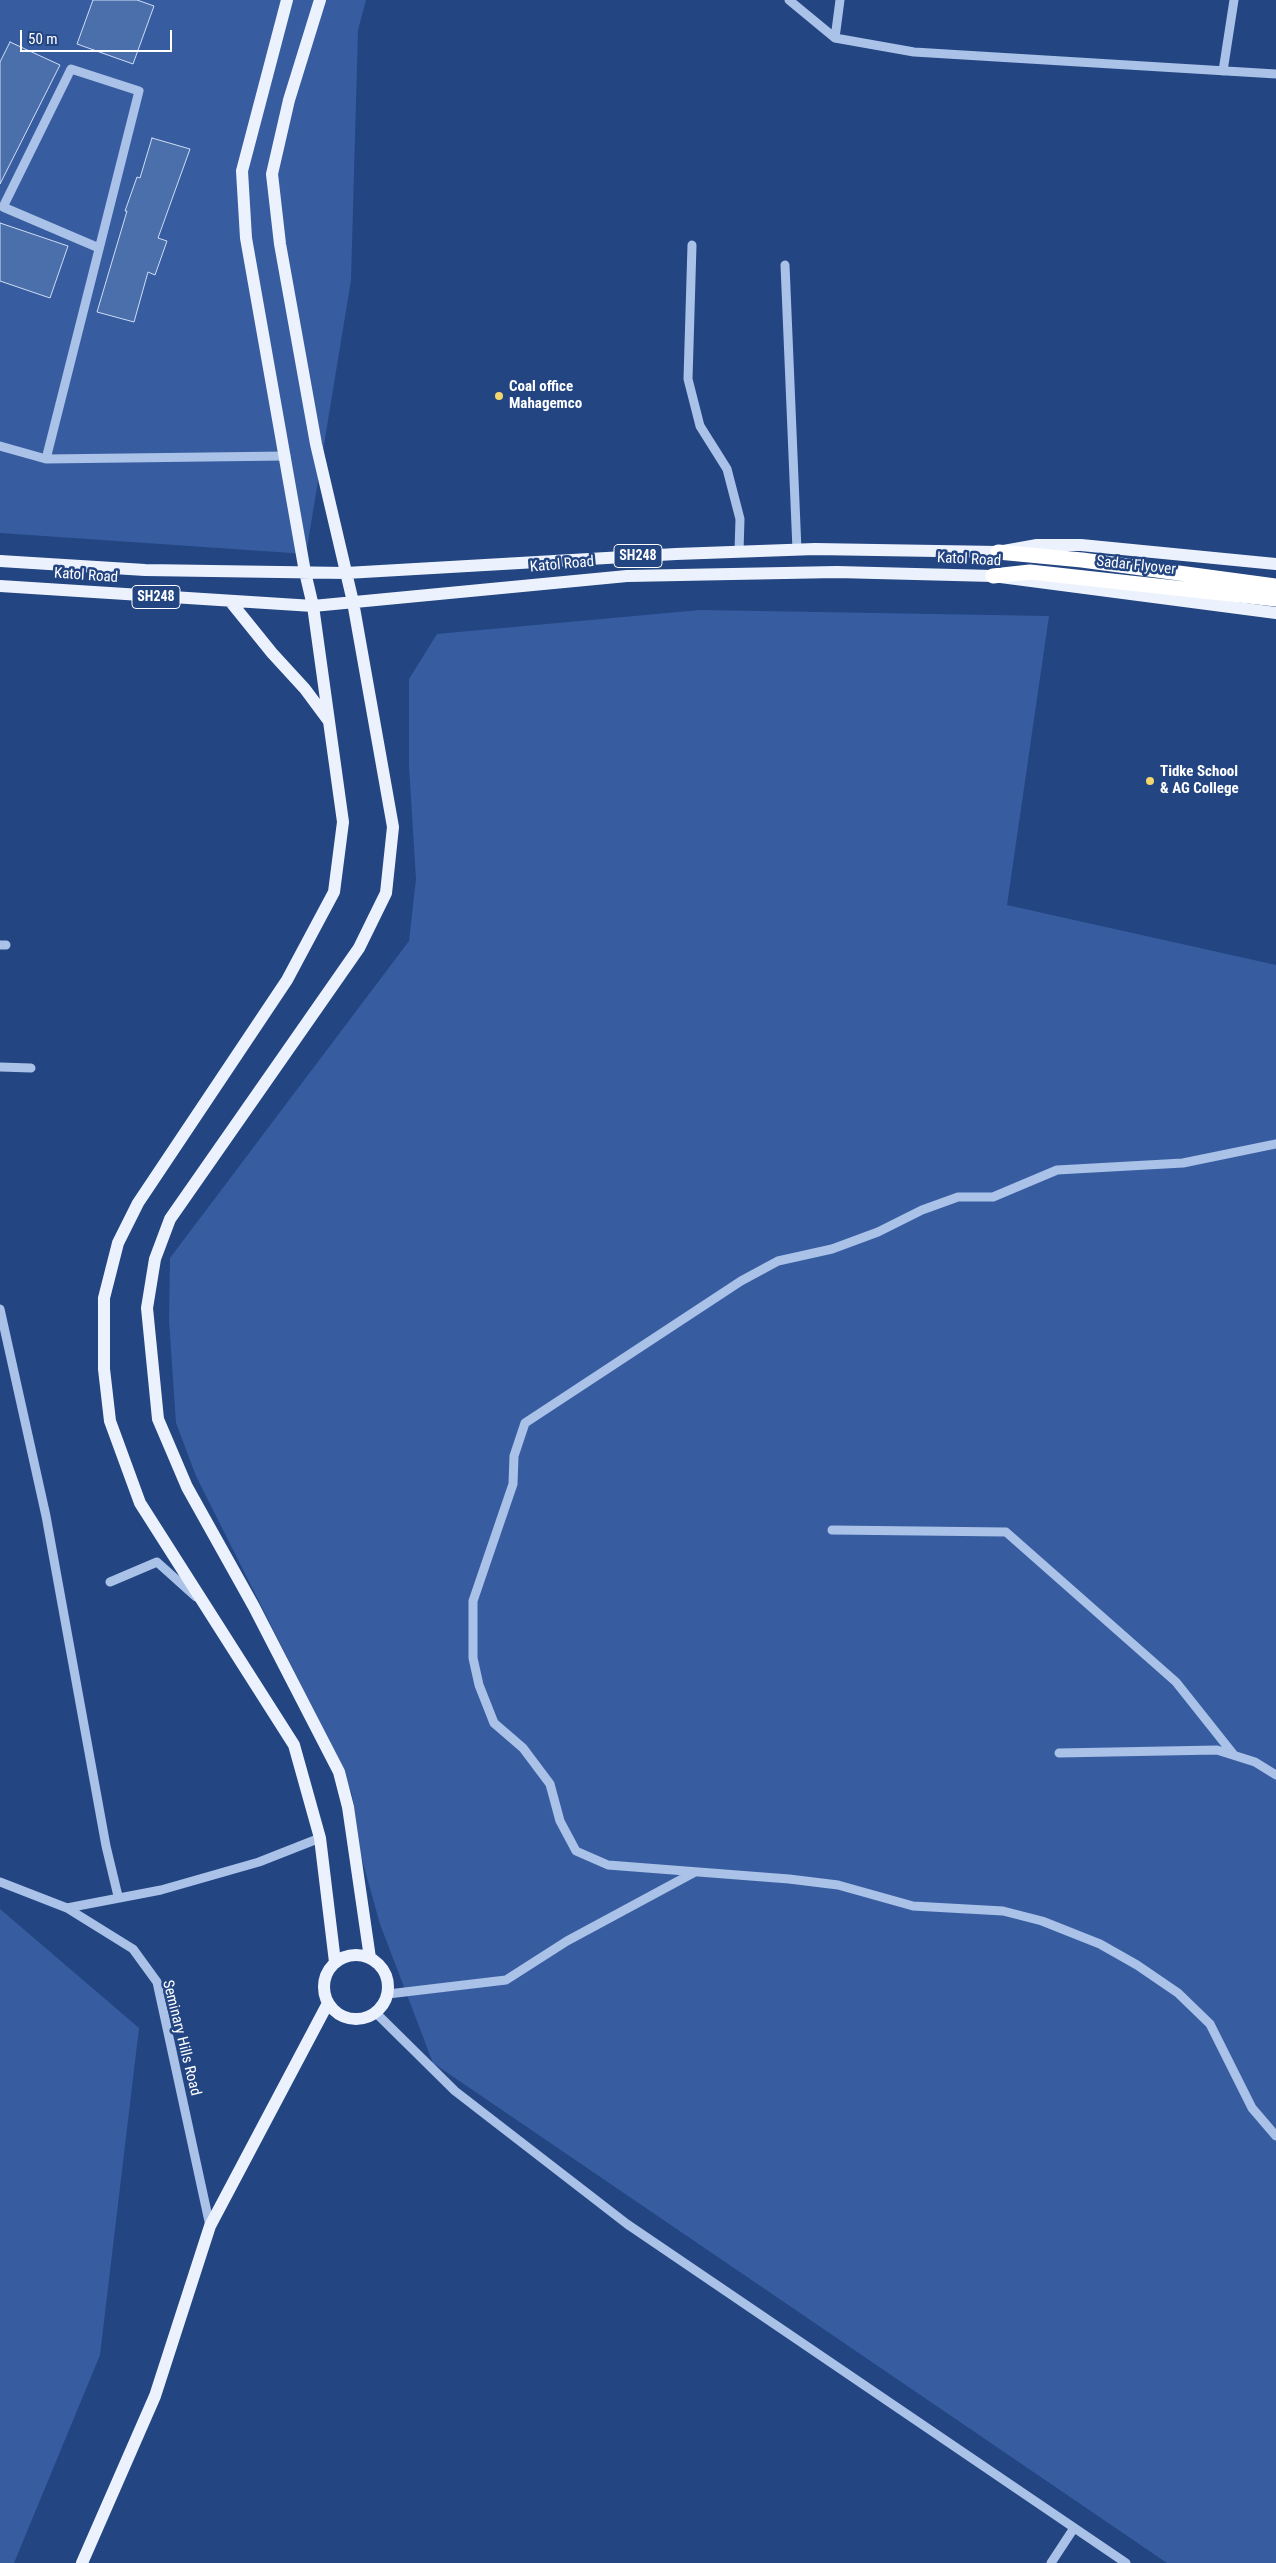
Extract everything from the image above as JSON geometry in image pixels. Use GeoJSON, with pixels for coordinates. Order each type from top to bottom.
{"type":"FeatureCollection","features":[{"type":"Feature","properties":{"kind":"highway","name":"Sadar Flyover"},"geometry":{"type":"LineString","coordinates":[[998,552],[1082,560],[1276,586]]}},
{"type":"Feature","properties":{"kind":"highway","name":"Sadar Flyover"},"geometry":{"type":"LineString","coordinates":[[993,576],[1030,572],[1276,599]]}},
{"type":"Feature","properties":{"kind":"main road"},"geometry":{"type":"LineString","coordinates":[[287,0],[242,171],[246,238],[305,572],[313,606],[343,822],[334,892],[286,980],[138,1203],[118,1243],[104,1298],[104,1369],[110,1421],[140,1503],[294,1745],[320,1838],[335,1962]]}},
{"type":"Feature","properties":{"kind":"main road"},"geometry":{"type":"LineString","coordinates":[[320,0],[289,100],[272,174],[280,244],[316,444],[354,602],[393,827],[386,893],[358,948],[170,1219],[155,1260],[147,1308],[158,1419],[187,1487],[254,1607],[339,1772],[348,1806],[370,1958]]}},
{"type":"Feature","properties":{"kind":"main road","name":"Katol Road"},"geometry":{"type":"LineString","coordinates":[[0,561],[145,570],[346,573],[739,551],[998,552],[1036,546],[1081,545],[1276,564]]}},
{"type":"Feature","properties":{"kind":"main road","name":"Katol Road"},"geometry":{"type":"LineString","coordinates":[[0,586],[313,606],[627,576],[837,572],[993,576],[1276,613]]}},
{"type":"Feature","properties":{"kind":"main road"},"geometry":{"type":"LineString","coordinates":[[230,600],[272,653],[305,689],[329,722]]}},
{"type":"Feature","properties":{"kind":"main road"},"geometry":{"type":"LineString","coordinates":[[352,1955],[370,1958],[381,1967],[387,1980],[388,1994],[376,2013],[359,2020],[341,2017],[328,2005],[323,1990],[326,1975],[335,1962],[352,1955]]}},
{"type":"Feature","properties":{"kind":"main road"},"geometry":{"type":"LineString","coordinates":[[82,2563],[155,2396],[210,2226],[328,2005]]}},
{"type":"Feature","properties":{"kind":"street"},"geometry":{"type":"LineString","coordinates":[[789,0],[835,38],[914,52],[1276,74]]}},
{"type":"Feature","properties":{"kind":"street"},"geometry":{"type":"LineString","coordinates":[[835,38],[840,0]]}},
{"type":"Feature","properties":{"kind":"street"},"geometry":{"type":"LineString","coordinates":[[1223,71],[1234,0]]}},
{"type":"Feature","properties":{"kind":"street"},"geometry":{"type":"LineString","coordinates":[[46,459],[139,91],[71,69],[3,207],[99,248]]}},
{"type":"Feature","properties":{"kind":"street"},"geometry":{"type":"LineString","coordinates":[[692,245],[688,379],[700,426],[727,469],[740,519],[739,551]]}},
{"type":"Feature","properties":{"kind":"street"},"geometry":{"type":"LineString","coordinates":[[785,265],[797,550]]}},
{"type":"Feature","properties":{"kind":"street"},"geometry":{"type":"LineString","coordinates":[[0,446],[46,459],[286,456]]}},
{"type":"Feature","properties":{"kind":"street"},"geometry":{"type":"LineString","coordinates":[[0,1067],[31,1068]]}},
{"type":"Feature","properties":{"kind":"street"},"geometry":{"type":"LineString","coordinates":[[1276,1144],[1183,1163],[1058,1170],[993,1197],[958,1197],[922,1210],[878,1232],[832,1249],[778,1261],[704,1305],[525,1424],[514,1456],[513,1484],[473,1601],[473,1658],[479,1686],[494,1723],[523,1748],[550,1784],[560,1821],[576,1852],[608,1865],[734,1874],[838,1885],[913,1906],[1003,1911],[1042,1921],[1100,1944],[1137,1965],[1178,1994],[1210,2024],[1252,2108],[1276,2136]]}},
{"type":"Feature","properties":{"kind":"street"},"geometry":{"type":"LineString","coordinates":[[0,1309],[46,1516],[106,1846],[118,1896]]}},
{"type":"Feature","properties":{"kind":"street"},"geometry":{"type":"LineString","coordinates":[[832,1530],[1006,1532],[1176,1682],[1234,1755]]}},
{"type":"Feature","properties":{"kind":"street"},"geometry":{"type":"LineString","coordinates":[[110,1582],[156,1562],[202,1602]]}},
{"type":"Feature","properties":{"kind":"street"},"geometry":{"type":"LineString","coordinates":[[1059,1753],[1217,1750],[1255,1762],[1276,1775]]}},
{"type":"Feature","properties":{"kind":"street"},"geometry":{"type":"LineString","coordinates":[[67,1908],[118,1896],[161,1890],[259,1862],[320,1838]]}},
{"type":"Feature","properties":{"kind":"street"},"geometry":{"type":"LineString","coordinates":[[388,1994],[506,1980],[567,1941],[695,1872]]}},
{"type":"Feature","properties":{"kind":"street","name":"Seminary Hills Road"},"geometry":{"type":"LineString","coordinates":[[0,1882],[67,1908],[133,1948],[156,1982],[210,2226]]}},
{"type":"Feature","properties":{"kind":"street"},"geometry":{"type":"LineString","coordinates":[[376,2013],[455,2091],[627,2224],[1126,2563]]}},
{"type":"Feature","properties":{"kind":"street"},"geometry":{"type":"LineString","coordinates":[[1051,2563],[1074,2528]]}},
{"type":"Feature","properties":{"kind":"shaded area"},"geometry":{"type":"Polygon","coordinates":[[[0,0],[366,0],[358,30],[351,280],[306,554],[0,533],[0,0]]]}},
{"type":"Feature","properties":{"kind":"shaded area"},"geometry":{"type":"Polygon","coordinates":[[[700,610],[1049,616],[1007,905],[1276,965],[1276,2563],[1167,2563],[433,2063],[380,1924],[361,1856],[352,1794],[326,1735],[196,1476],[176,1423],[169,1320],[170,1258],[409,941],[416,879],[409,766],[409,679],[437,634],[700,610]]]}},
{"type":"Feature","properties":{"kind":"shaded area"},"geometry":{"type":"Polygon","coordinates":[[[0,1909],[139,2028],[100,2355],[14,2563],[0,2563],[0,1909]]]}},
{"type":"Feature","properties":{"kind":"building"},"geometry":{"type":"Polygon","coordinates":[[[93,0],[137,0],[154,6],[133,64],[77,44],[93,0]]]}},
{"type":"Feature","properties":{"kind":"building"},"geometry":{"type":"Polygon","coordinates":[[[10,42],[60,65],[0,184],[0,62],[10,42]]]}},
{"type":"Feature","properties":{"kind":"building"},"geometry":{"type":"Polygon","coordinates":[[[152,138],[190,149],[158,238],[167,241],[155,275],[148,272],[134,322],[97,312],[127,211],[125,211],[137,177],[140,178],[152,138]]]}},
{"type":"Feature","properties":{"kind":"building"},"geometry":{"type":"Polygon","coordinates":[[[0,223],[68,246],[50,298],[0,281],[0,223]]]}},
{"type":"Feature","properties":{"kind":"place","name":"Coal office Mahagemco"},"geometry":{"type":"Point","coordinates":[499,396]}},
{"type":"Feature","properties":{"kind":"place","name":"Tidke School & AG College"},"geometry":{"type":"Point","coordinates":[1150,781]}}]}
